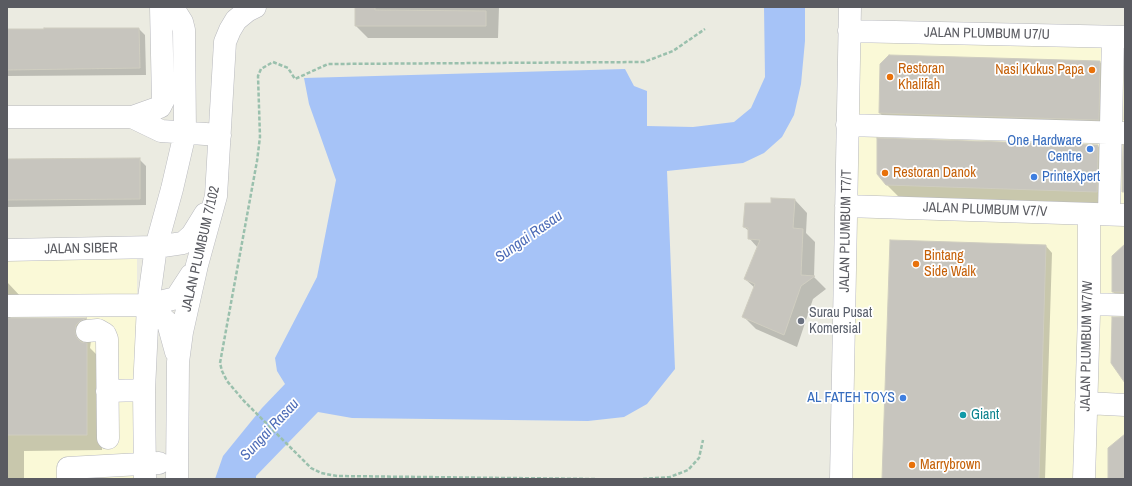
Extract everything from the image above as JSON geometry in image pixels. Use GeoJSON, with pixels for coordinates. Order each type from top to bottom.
{"type":"FeatureCollection","features":[{"type":"Feature","properties":{"kind":"street"},"geometry":{"type":"LineString","coordinates":[[7,117],[132,117],[160,107],[163,101],[161,7]]}},
{"type":"Feature","properties":{"kind":"street"},"geometry":{"type":"LineString","coordinates":[[145,471],[144,390],[148,305],[156,247],[185,133],[184,30],[182,22],[170,7]]}},
{"type":"Feature","properties":{"kind":"street","name":"JALAN PLUMBUM 7/102"},"geometry":{"type":"LineString","coordinates":[[177,471],[178,362],[182,332],[197,265],[216,196],[225,42],[236,20],[247,11],[255,7]]}},
{"type":"Feature","properties":{"kind":"street","name":"JALAN PLUMBUM T7/T"},"geometry":{"type":"LineString","coordinates":[[841,479],[850,7]]}},
{"type":"Feature","properties":{"kind":"street","name":"JALAN PLUMBUM U7/U"},"geometry":{"type":"LineString","coordinates":[[849,31],[1119,37]]}},
{"type":"Feature","properties":{"kind":"street","name":"JALAN PLUMBUM W7/W"},"geometry":{"type":"LineString","coordinates":[[1084,479],[1089,308],[1108,214],[1118,133],[1119,37]]}},
{"type":"Feature","properties":{"kind":"street"},"geometry":{"type":"LineString","coordinates":[[132,117],[161,131],[220,135]]}},
{"type":"Feature","properties":{"kind":"street"},"geometry":{"type":"LineString","coordinates":[[847,125],[1118,133]]}},
{"type":"Feature","properties":{"kind":"street","name":"JALAN SIBER"},"geometry":{"type":"LineString","coordinates":[[7,250],[156,247],[183,243],[192,235],[216,196]]}},
{"type":"Feature","properties":{"kind":"street","name":"JALAN PLUMBUM V7/V"},"geometry":{"type":"LineString","coordinates":[[846,206],[1108,214]]}},
{"type":"Feature","properties":{"kind":"street"},"geometry":{"type":"LineString","coordinates":[[7,306],[148,305],[176,298],[197,265]]}},
{"type":"Feature","properties":{"kind":"street"},"geometry":{"type":"LineString","coordinates":[[148,305],[168,323],[178,362]]}},
{"type":"Feature","properties":{"kind":"street"},"geometry":{"type":"LineString","coordinates":[[1089,308],[1125,305]]}},
{"type":"Feature","properties":{"kind":"street"},"geometry":{"type":"LineString","coordinates":[[1089,308],[1125,314]]}},
{"type":"Feature","properties":{"kind":"street"},"geometry":{"type":"LineString","coordinates":[[87,330],[98,330],[105,334],[107,339],[108,438]]}},
{"type":"Feature","properties":{"kind":"street"},"geometry":{"type":"LineString","coordinates":[[107,391],[144,390]]}},
{"type":"Feature","properties":{"kind":"street"},"geometry":{"type":"LineString","coordinates":[[1086,403],[1125,404]]}},
{"type":"Feature","properties":{"kind":"street"},"geometry":{"type":"LineString","coordinates":[[68,479],[68,468],[122,472],[177,471]]}},
{"type":"Feature","properties":{"kind":"path"},"geometry":{"type":"LineString","coordinates":[[596,479],[337,476],[321,473],[311,468],[244,401],[227,381],[220,363],[257,160],[260,136],[258,76],[261,69],[273,62],[288,68],[295,79],[328,64],[644,62],[673,51],[704,30]]}},
{"type":"Feature","properties":{"kind":"path"},"geometry":{"type":"LineString","coordinates":[[643,479],[670,477],[688,470],[699,458],[703,440]]}},
{"type":"Feature","properties":{"kind":"shaded area"},"geometry":{"type":"Polygon","coordinates":[[[856,37],[1125,43],[1125,479],[849,479],[856,37]]]}},
{"type":"Feature","properties":{"kind":"shaded area"},"geometry":{"type":"Polygon","coordinates":[[[137,257],[137,479],[7,479],[7,258],[137,257]]]}},
{"type":"Feature","properties":{"kind":"water","name":"Sungai Rasau"},"geometry":{"type":"Polygon","coordinates":[[[764,7],[805,7],[805,41],[801,84],[794,115],[782,137],[764,153],[743,163],[667,171],[675,369],[647,404],[624,417],[588,421],[352,418],[318,412],[256,476],[256,479],[215,479],[223,456],[262,408],[285,384],[277,371],[275,358],[317,277],[336,180],[309,104],[304,78],[625,69],[634,86],[647,91],[647,126],[693,127],[734,122],[751,108],[765,77],[764,7]]]}},
{"type":"Feature","properties":{"kind":"building"},"geometry":{"type":"Polygon","coordinates":[[[355,7],[375,7],[375,10],[486,11],[486,26],[355,26],[355,7]]]}},
{"type":"Feature","properties":{"kind":"building"},"geometry":{"type":"Polygon","coordinates":[[[139,28],[140,68],[7,70],[7,29],[139,28]]]}},
{"type":"Feature","properties":{"kind":"building"},"geometry":{"type":"Polygon","coordinates":[[[889,55],[1100,61],[1099,120],[879,113],[880,64],[889,55]]]}},
{"type":"Feature","properties":{"kind":"building"},"geometry":{"type":"Polygon","coordinates":[[[1125,63],[1125,120],[1124,120],[1125,63]]]}},
{"type":"Feature","properties":{"kind":"building"},"geometry":{"type":"Polygon","coordinates":[[[877,138],[1098,145],[1097,192],[886,185],[877,174],[877,138]]]}},
{"type":"Feature","properties":{"kind":"building"},"geometry":{"type":"Polygon","coordinates":[[[1123,145],[1125,145],[1125,192],[1122,192],[1123,145]]]}},
{"type":"Feature","properties":{"kind":"building"},"geometry":{"type":"Polygon","coordinates":[[[140,158],[140,199],[7,200],[7,159],[140,158]]]}},
{"type":"Feature","properties":{"kind":"building"},"geometry":{"type":"Polygon","coordinates":[[[771,198],[795,199],[793,228],[803,229],[801,275],[815,276],[801,286],[784,335],[742,317],[755,284],[744,279],[760,240],[748,239],[748,228],[743,227],[745,203],[771,203],[771,198]]]}},
{"type":"Feature","properties":{"kind":"building"},"geometry":{"type":"Polygon","coordinates":[[[890,240],[1046,245],[1039,479],[882,479],[890,240]]]}},
{"type":"Feature","properties":{"kind":"building"},"geometry":{"type":"Polygon","coordinates":[[[1125,244],[1125,292],[1112,292],[1112,256],[1125,244]]]}},
{"type":"Feature","properties":{"kind":"building"},"geometry":{"type":"Polygon","coordinates":[[[1112,317],[1125,317],[1125,383],[1111,363],[1112,317]]]}},
{"type":"Feature","properties":{"kind":"building"},"geometry":{"type":"Polygon","coordinates":[[[7,318],[87,318],[80,321],[76,325],[75,332],[77,338],[81,342],[87,343],[87,435],[7,435],[7,318]]]}},
{"type":"Feature","properties":{"kind":"building"},"geometry":{"type":"Polygon","coordinates":[[[1125,434],[1125,479],[1108,479],[1108,448],[1125,434]]]}},
{"type":"Feature","properties":{"kind":"place","name":"Nasi Kukus Papa"},"geometry":{"type":"Point","coordinates":[1092,70]}},
{"type":"Feature","properties":{"kind":"place","name":"Restoran Khalifah"},"geometry":{"type":"Point","coordinates":[890,77]}},
{"type":"Feature","properties":{"kind":"place","name":"One Hardware Centre"},"geometry":{"type":"Point","coordinates":[1090,149]}},
{"type":"Feature","properties":{"kind":"place","name":"Restoran Danok"},"geometry":{"type":"Point","coordinates":[885,173]}},
{"type":"Feature","properties":{"kind":"place","name":"PrinteXpert"},"geometry":{"type":"Point","coordinates":[1034,177]}},
{"type":"Feature","properties":{"kind":"place","name":"Bintang Side Walk"},"geometry":{"type":"Point","coordinates":[916,264]}},
{"type":"Feature","properties":{"kind":"place","name":"Surau Pusat Komersial"},"geometry":{"type":"Point","coordinates":[801,321]}},
{"type":"Feature","properties":{"kind":"place","name":"AL FATEH TOYS"},"geometry":{"type":"Point","coordinates":[903,398]}},
{"type":"Feature","properties":{"kind":"place","name":"Giant"},"geometry":{"type":"Point","coordinates":[963,415]}},
{"type":"Feature","properties":{"kind":"place","name":"Marrybrown"},"geometry":{"type":"Point","coordinates":[912,465]}}]}
